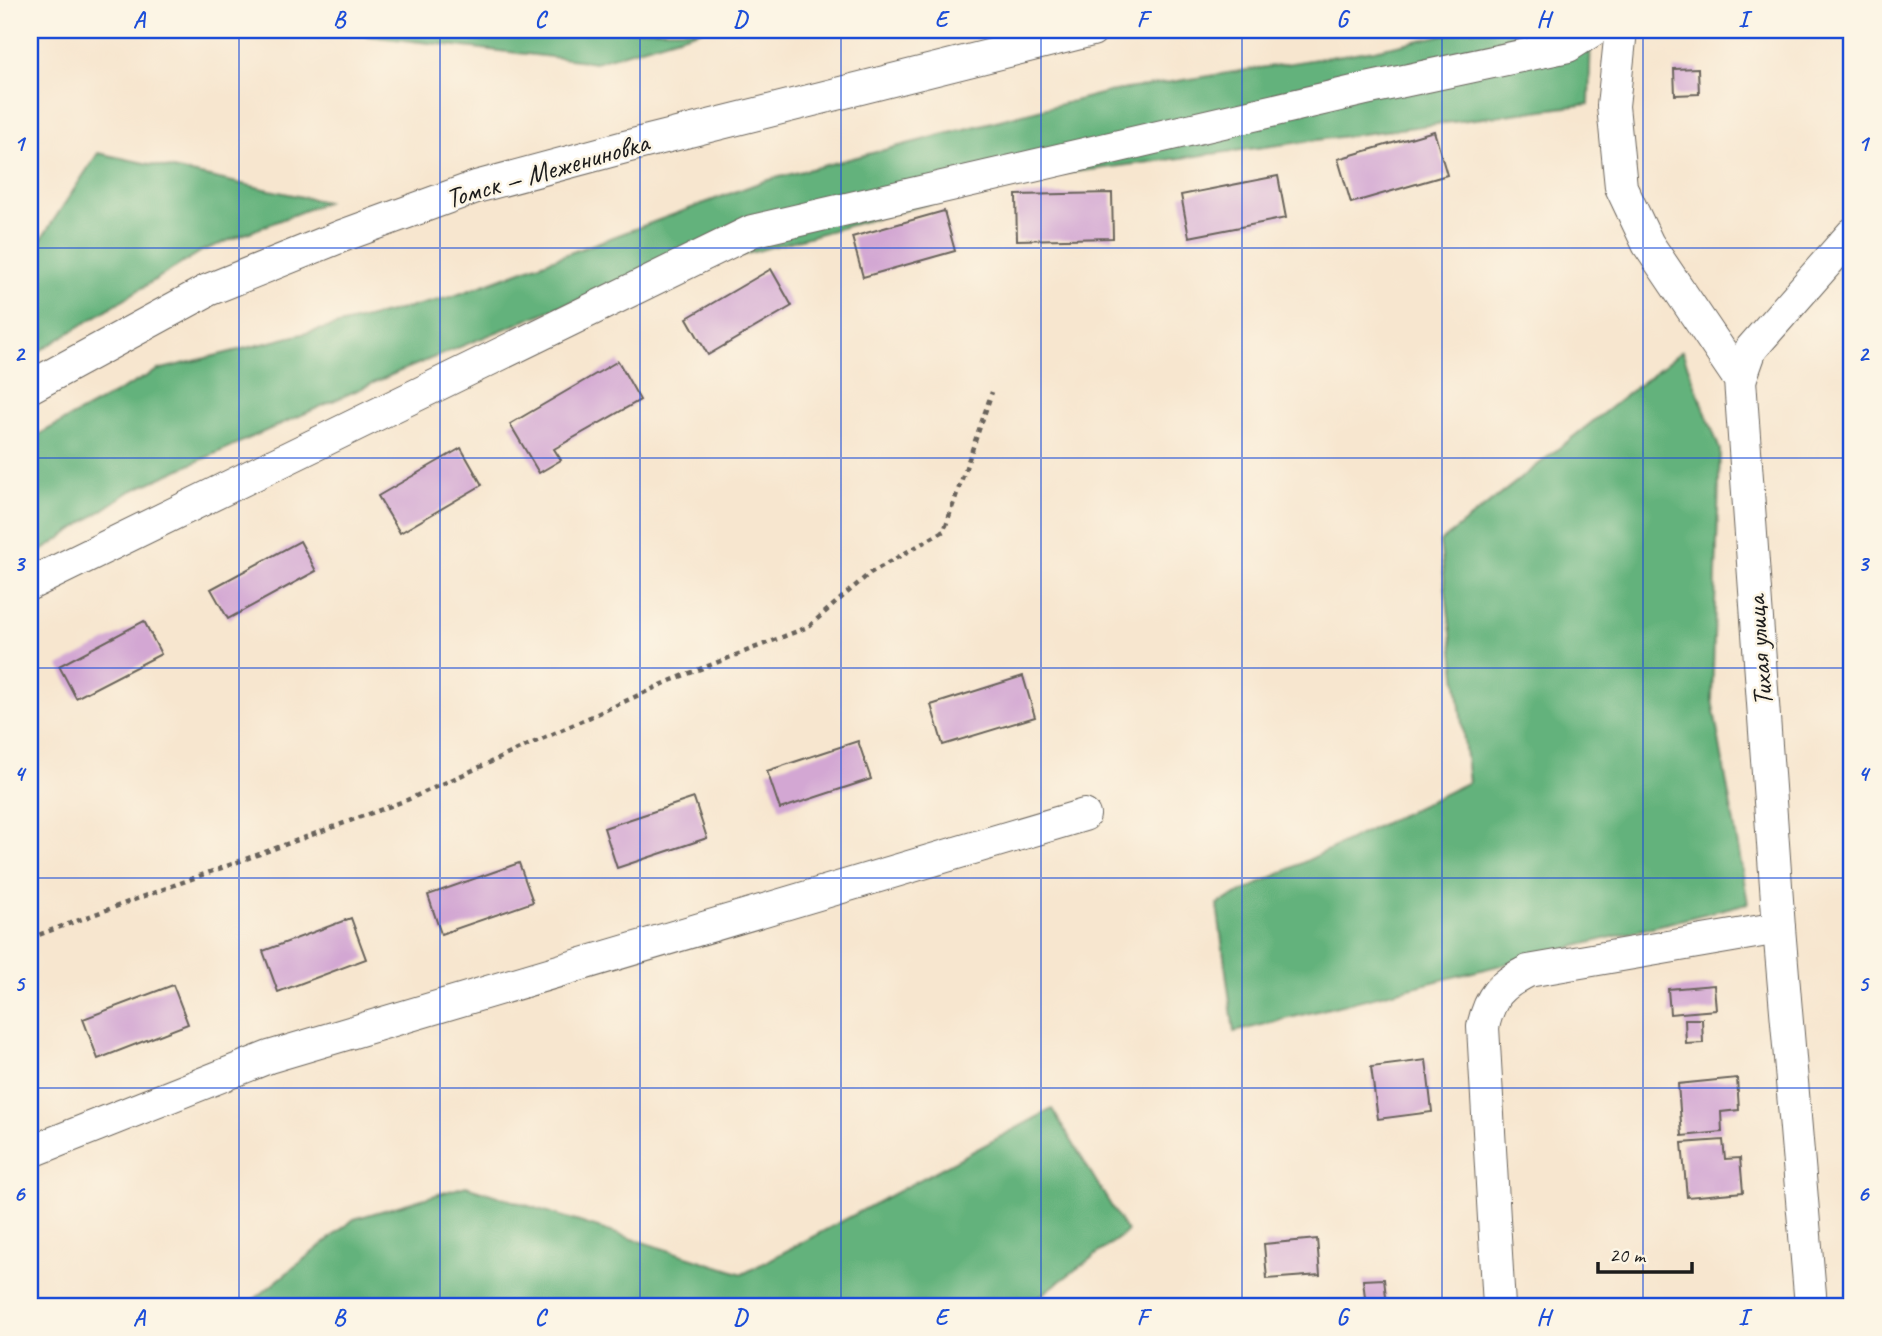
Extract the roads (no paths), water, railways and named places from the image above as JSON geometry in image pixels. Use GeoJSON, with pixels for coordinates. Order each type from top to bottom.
{"type":"FeatureCollection","features":[{"type":"Feature","properties":{"kind":"street","name":"Томск — Межениновка"},"geometry":{"type":"LineString","coordinates":[[30,387],[208,290],[342,236],[476,187],[1092,30]]}},
{"type":"Feature","properties":{"kind":"street"},"geometry":{"type":"LineString","coordinates":[[30,584],[752,231],[1366,89],[1568,46],[1592,30]]}},
{"type":"Feature","properties":{"kind":"street"},"geometry":{"type":"LineString","coordinates":[[1621,30],[1613,106],[1621,187],[1648,244],[1740,380]]}},
{"type":"Feature","properties":{"kind":"street"},"geometry":{"type":"LineString","coordinates":[[1740,380],[1752,349],[1852,234]]}},
{"type":"Feature","properties":{"kind":"street","name":"Тихая улица"},"geometry":{"type":"LineString","coordinates":[[1740,380],[1779,928],[1811,1306]]}},
{"type":"Feature","properties":{"kind":"street"},"geometry":{"type":"LineString","coordinates":[[30,1152],[269,1056],[1084,815]]}},
{"type":"Feature","properties":{"kind":"street"},"geometry":{"type":"LineString","coordinates":[[1499,1306],[1483,1027],[1497,992],[1508,980],[1528,971],[1779,928]]}}]}
